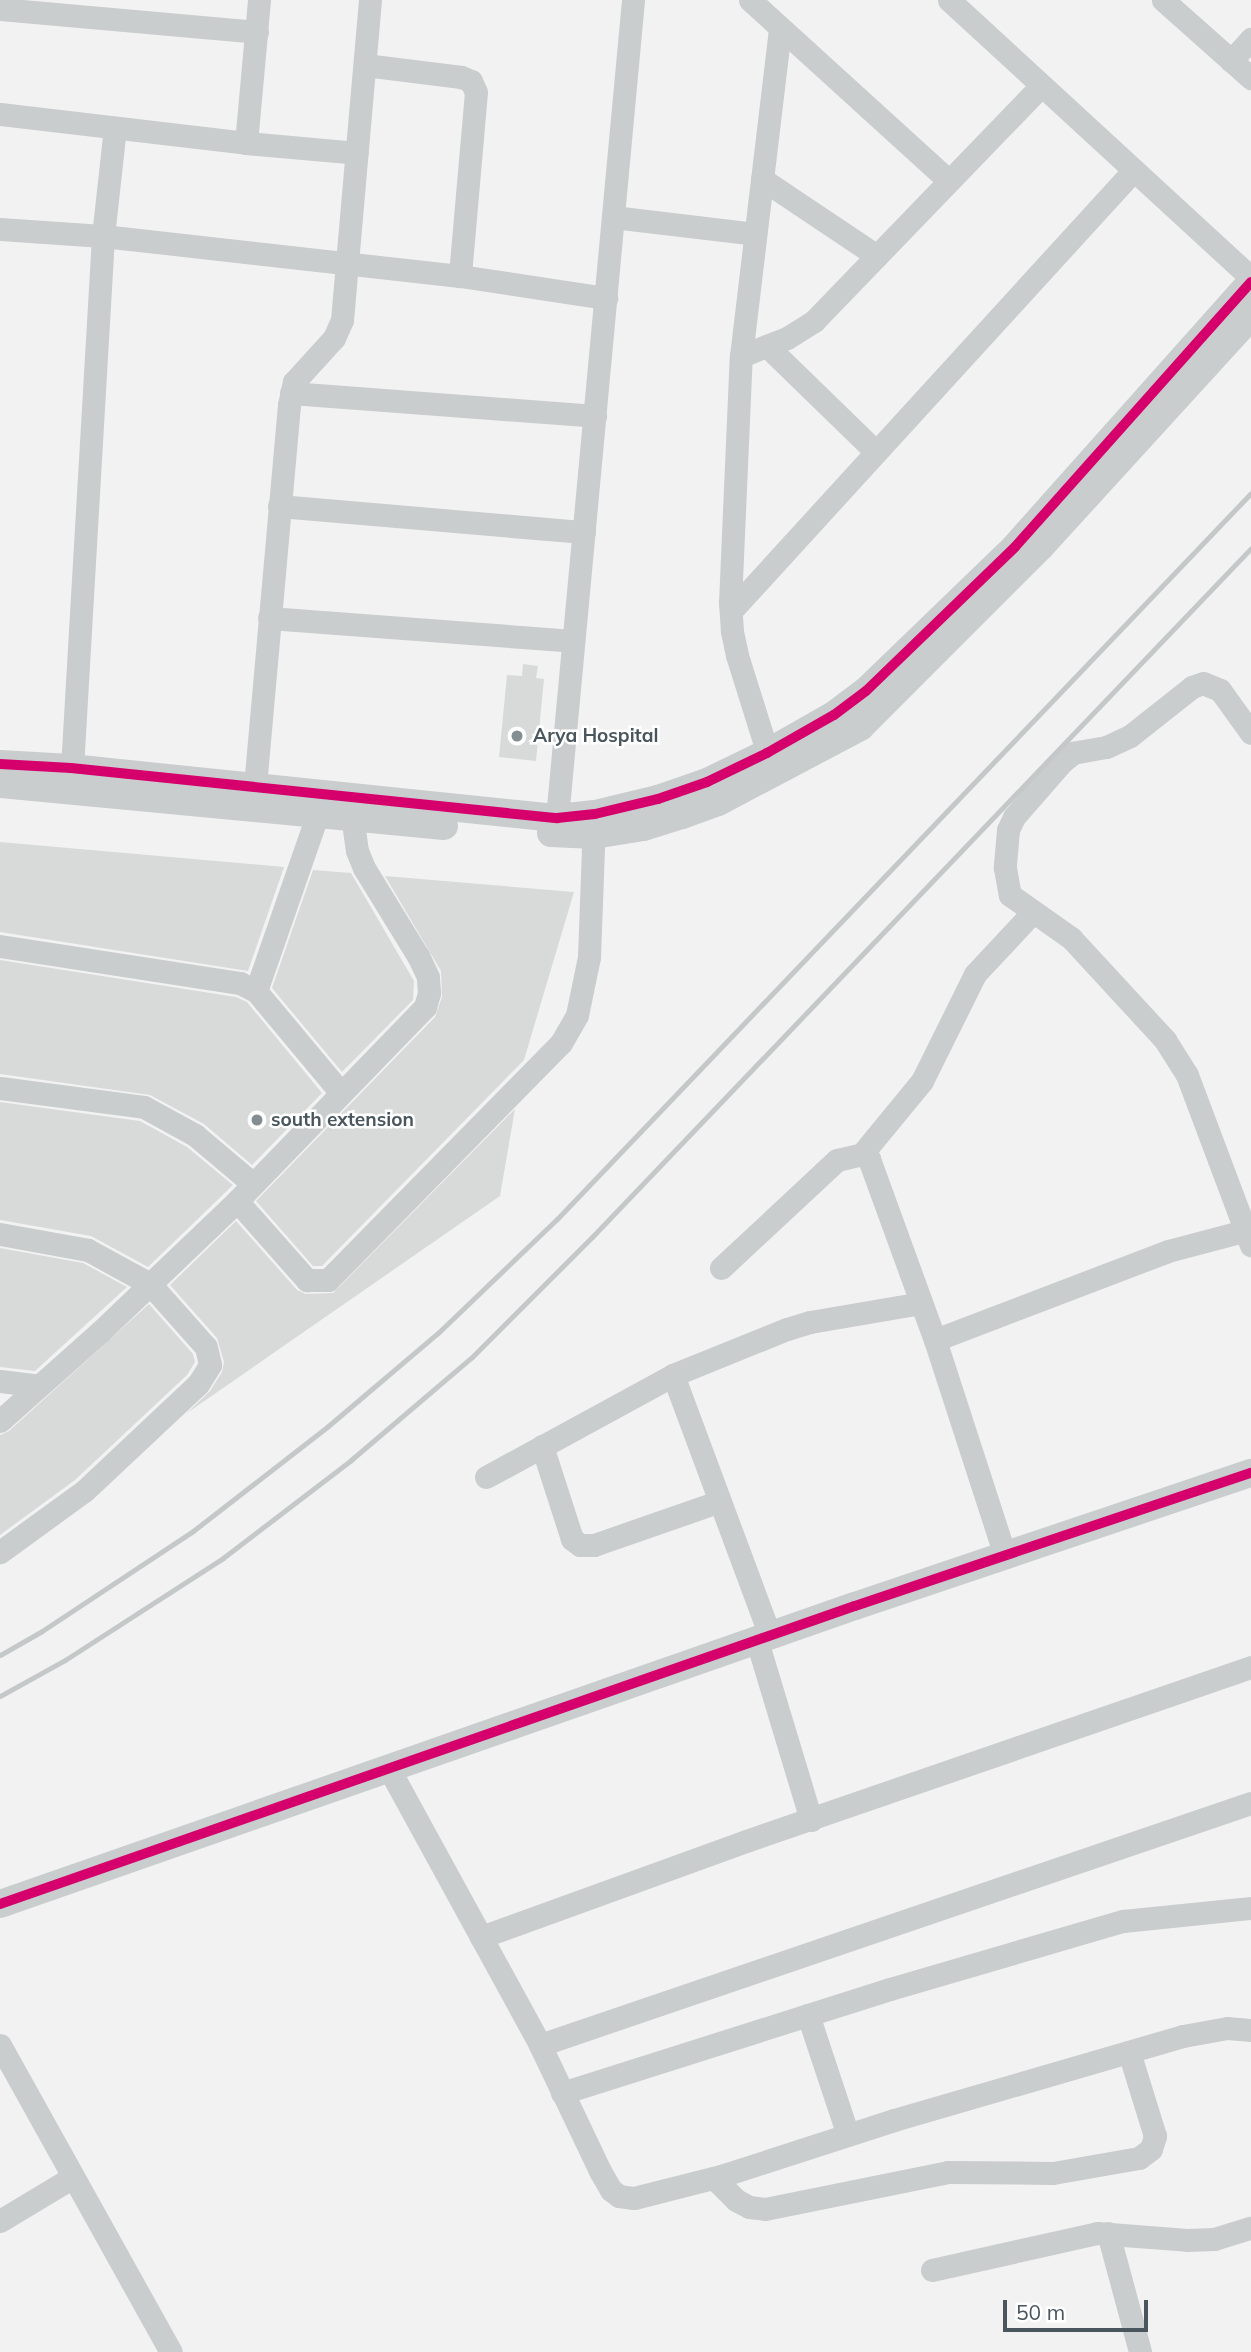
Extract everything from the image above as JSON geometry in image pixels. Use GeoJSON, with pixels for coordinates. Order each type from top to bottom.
{"type":"FeatureCollection","features":[{"type":"Feature","properties":{"kind":"street"},"geometry":{"type":"LineString","coordinates":[[246,143],[258,0]]}},
{"type":"Feature","properties":{"kind":"street"},"geometry":{"type":"LineString","coordinates":[[255,786],[291,393],[294,382],[307,364],[334,338],[342,320],[370,0]]}},
{"type":"Feature","properties":{"kind":"street"},"geometry":{"type":"LineString","coordinates":[[556,818],[633,0]]}},
{"type":"Feature","properties":{"kind":"street"},"geometry":{"type":"LineString","coordinates":[[750,0],[948,180]]}},
{"type":"Feature","properties":{"kind":"street"},"geometry":{"type":"LineString","coordinates":[[0,764],[71,779],[336,806],[643,827],[718,802],[866,691],[1015,547],[1251,280],[949,0]]}},
{"type":"Feature","properties":{"kind":"street"},"geometry":{"type":"LineString","coordinates":[[1163,0],[1251,78]]}},
{"type":"Feature","properties":{"kind":"street"},"geometry":{"type":"LineString","coordinates":[[0,9],[257,32]]}},
{"type":"Feature","properties":{"kind":"street"},"geometry":{"type":"LineString","coordinates":[[771,763],[737,655],[730,611],[741,356],[780,28]]}},
{"type":"Feature","properties":{"kind":"street"},"geometry":{"type":"LineString","coordinates":[[1231,61],[1251,39]]}},
{"type":"Feature","properties":{"kind":"street"},"geometry":{"type":"LineString","coordinates":[[365,65],[461,77],[471,81],[476,92],[460,276]]}},
{"type":"Feature","properties":{"kind":"street"},"geometry":{"type":"LineString","coordinates":[[741,356],[787,338],[814,321],[1041,86]]}},
{"type":"Feature","properties":{"kind":"street"},"geometry":{"type":"LineString","coordinates":[[0,114],[246,143],[357,153]]}},
{"type":"Feature","properties":{"kind":"street"},"geometry":{"type":"LineString","coordinates":[[71,779],[103,236],[115,128]]}},
{"type":"Feature","properties":{"kind":"street"},"geometry":{"type":"LineString","coordinates":[[730,611],[1133,172]]}},
{"type":"Feature","properties":{"kind":"street"},"geometry":{"type":"LineString","coordinates":[[762,179],[877,256]]}},
{"type":"Feature","properties":{"kind":"street"},"geometry":{"type":"LineString","coordinates":[[613,217],[755,234]]}},
{"type":"Feature","properties":{"kind":"street"},"geometry":{"type":"LineString","coordinates":[[0,229],[103,236],[460,276],[606,298]]}},
{"type":"Feature","properties":{"kind":"street"},"geometry":{"type":"LineString","coordinates":[[771,763],[860,727],[885,705],[1041,546],[1251,316]]}},
{"type":"Feature","properties":{"kind":"street"},"geometry":{"type":"LineString","coordinates":[[767,346],[876,452]]}},
{"type":"Feature","properties":{"kind":"street"},"geometry":{"type":"LineString","coordinates":[[291,393],[595,416]]}},
{"type":"Feature","properties":{"kind":"street"},"geometry":{"type":"LineString","coordinates":[[279,506],[584,533]]}},
{"type":"Feature","properties":{"kind":"street"},"geometry":{"type":"LineString","coordinates":[[270,618],[573,641]]}},
{"type":"Feature","properties":{"kind":"street"},"geometry":{"type":"LineString","coordinates":[[935,1340],[1145,1259],[1249,1235],[1187,1075],[1164,1040],[1070,938],[1010,895],[1005,868],[1008,830],[1022,804],[1062,762],[1073,753],[1106,747],[1130,736],[1192,687],[1203,683],[1212,685],[1228,697],[1251,733]]}},
{"type":"Feature","properties":{"kind":"street"},"geometry":{"type":"LineString","coordinates":[[0,784],[71,779],[255,786],[336,806],[556,818],[594,825]]}},
{"type":"Feature","properties":{"kind":"street"},"geometry":{"type":"LineString","coordinates":[[256,991],[336,806]]}},
{"type":"Feature","properties":{"kind":"street"},"geometry":{"type":"LineString","coordinates":[[0,1421],[150,1284],[237,1200],[425,1007],[429,993],[428,977],[418,956],[364,869],[336,806]]}},
{"type":"Feature","properties":{"kind":"street"},"geometry":{"type":"LineString","coordinates":[[237,1200],[307,1280],[328,1280],[418,1192],[561,1044],[577,1015],[589,957],[594,825]]}},
{"type":"Feature","properties":{"kind":"street"},"geometry":{"type":"LineString","coordinates":[[721,1268],[837,1160],[862,1154],[922,1081],[975,974],[1033,912]]}},
{"type":"Feature","properties":{"kind":"street"},"geometry":{"type":"LineString","coordinates":[[0,946],[223,979],[256,991],[341,1094]]}},
{"type":"Feature","properties":{"kind":"street"},"geometry":{"type":"LineString","coordinates":[[0,1088],[144,1107],[195,1135],[253,1184]]}},
{"type":"Feature","properties":{"kind":"street"},"geometry":{"type":"LineString","coordinates":[[862,1154],[869,1159],[881,1186],[935,1340],[1005,1556]]}},
{"type":"Feature","properties":{"kind":"street"},"geometry":{"type":"LineString","coordinates":[[0,1234],[89,1250],[150,1284],[206,1347],[210,1365],[206,1375],[84,1491],[0,1552]]}},
{"type":"Feature","properties":{"kind":"street"},"geometry":{"type":"LineString","coordinates":[[486,1477],[673,1375],[810,1322],[920,1303]]}},
{"type":"Feature","properties":{"kind":"street"},"geometry":{"type":"LineString","coordinates":[[673,1375],[720,1501],[763,1638],[811,1820]]}},
{"type":"Feature","properties":{"kind":"street"},"geometry":{"type":"LineString","coordinates":[[0,1381],[40,1386]]}},
{"type":"Feature","properties":{"kind":"street"},"geometry":{"type":"LineString","coordinates":[[541,1446],[572,1539],[580,1545],[594,1545],[720,1501]]}},
{"type":"Feature","properties":{"kind":"street"},"geometry":{"type":"LineString","coordinates":[[0,1904],[763,1638],[1251,1473]]}},
{"type":"Feature","properties":{"kind":"street"},"geometry":{"type":"LineString","coordinates":[[481,1937],[1251,1667]]}},
{"type":"Feature","properties":{"kind":"street"},"geometry":{"type":"LineString","coordinates":[[388,1768],[540,2045],[600,2171],[611,2190],[619,2196],[634,2198],[714,2178],[848,2135],[1206,2031],[1251,2029]]}},
{"type":"Feature","properties":{"kind":"street"},"geometry":{"type":"LineString","coordinates":[[540,2045],[1251,1803]]}},
{"type":"Feature","properties":{"kind":"street"},"geometry":{"type":"LineString","coordinates":[[562,2093],[808,2015],[1123,1921],[1251,1908]]}},
{"type":"Feature","properties":{"kind":"street"},"geometry":{"type":"LineString","coordinates":[[808,2015],[848,2135]]}},
{"type":"Feature","properties":{"kind":"street"},"geometry":{"type":"LineString","coordinates":[[0,2045],[171,2352]]}},
{"type":"Feature","properties":{"kind":"street"},"geometry":{"type":"LineString","coordinates":[[714,2178],[736,2200],[749,2207],[765,2209],[948,2172],[1053,2174],[1139,2158],[1152,2149],[1155,2136],[1129,2052]]}},
{"type":"Feature","properties":{"kind":"street"},"geometry":{"type":"LineString","coordinates":[[0,2221],[73,2177]]}},
{"type":"Feature","properties":{"kind":"street"},"geometry":{"type":"LineString","coordinates":[[932,2270],[1073,2237],[1108,2233],[1187,2240],[1214,2239],[1251,2228]]}},
{"type":"Feature","properties":{"kind":"street"},"geometry":{"type":"LineString","coordinates":[[1108,2233],[1140,2352]]}},
{"type":"Feature","properties":{"kind":"building"},"geometry":{"type":"Polygon","coordinates":[[[523,664],[538,666],[536,678],[544,679],[536,761],[499,757],[507,675],[522,676],[523,664]]]}},
{"type":"Feature","properties":{"kind":"building"},"geometry":{"type":"Polygon","coordinates":[[[0,842],[284,867],[248,971],[0,932],[0,842]]]}},
{"type":"Feature","properties":{"kind":"building"},"geometry":{"type":"Polygon","coordinates":[[[313,870],[351,873],[414,981],[413,1000],[342,1072],[272,988],[313,870]]]}},
{"type":"Feature","properties":{"kind":"building"},"geometry":{"type":"Polygon","coordinates":[[[385,876],[574,892],[524,1060],[322,1266],[313,1266],[256,1201],[435,1017],[442,997],[441,971],[385,876]]]}},
{"type":"Feature","properties":{"kind":"building"},"geometry":{"type":"Polygon","coordinates":[[[0,960],[236,997],[247,1002],[322,1093],[252,1165],[204,1124],[150,1095],[0,1074],[0,960]]]}},
{"type":"Feature","properties":{"kind":"building"},"geometry":{"type":"Polygon","coordinates":[[[0,1102],[140,1121],[187,1147],[233,1185],[148,1267],[91,1236],[0,1220],[0,1102]]]}},
{"type":"Feature","properties":{"kind":"building"},"geometry":{"type":"Polygon","coordinates":[[[515,1109],[500,1196],[187,1413],[210,1391],[222,1372],[224,1362],[217,1338],[170,1285],[236,1221],[297,1290],[306,1294],[333,1293],[515,1109]]]}},
{"type":"Feature","properties":{"kind":"building"},"geometry":{"type":"Polygon","coordinates":[[[0,1248],[83,1263],[127,1287],[35,1371],[0,1367],[0,1248]]]}},
{"type":"Feature","properties":{"kind":"building"},"geometry":{"type":"Polygon","coordinates":[[[149,1304],[193,1354],[195,1362],[187,1375],[75,1480],[0,1535],[0,1435],[9,1431],[149,1304]]]}},
{"type":"Feature","properties":{"kind":"railway"},"geometry":{"type":"LineString","coordinates":[[0,1655],[42,1631],[193,1531],[327,1427],[439,1332],[557,1219],[1251,493]]}},
{"type":"Feature","properties":{"kind":"railway"},"geometry":{"type":"LineString","coordinates":[[0,1696],[65,1660],[223,1558],[351,1460],[472,1357],[592,1237],[1251,548]]}},
{"type":"Feature","properties":{"kind":"cycle path"},"geometry":{"type":"LineString","coordinates":[[0,764],[71,768],[557,818],[595,814],[658,799],[707,782],[767,753],[834,715],[866,691],[1015,547],[1251,282]]}},
{"type":"Feature","properties":{"kind":"cycle path"},"geometry":{"type":"LineString","coordinates":[[0,1904],[855,1606],[1251,1473]]}},
{"type":"Feature","properties":{"kind":"place","name":"Arya Hospital"},"geometry":{"type":"Point","coordinates":[517,736]}},
{"type":"Feature","properties":{"kind":"place","name":"south extension"},"geometry":{"type":"Point","coordinates":[257,1120]}}]}
